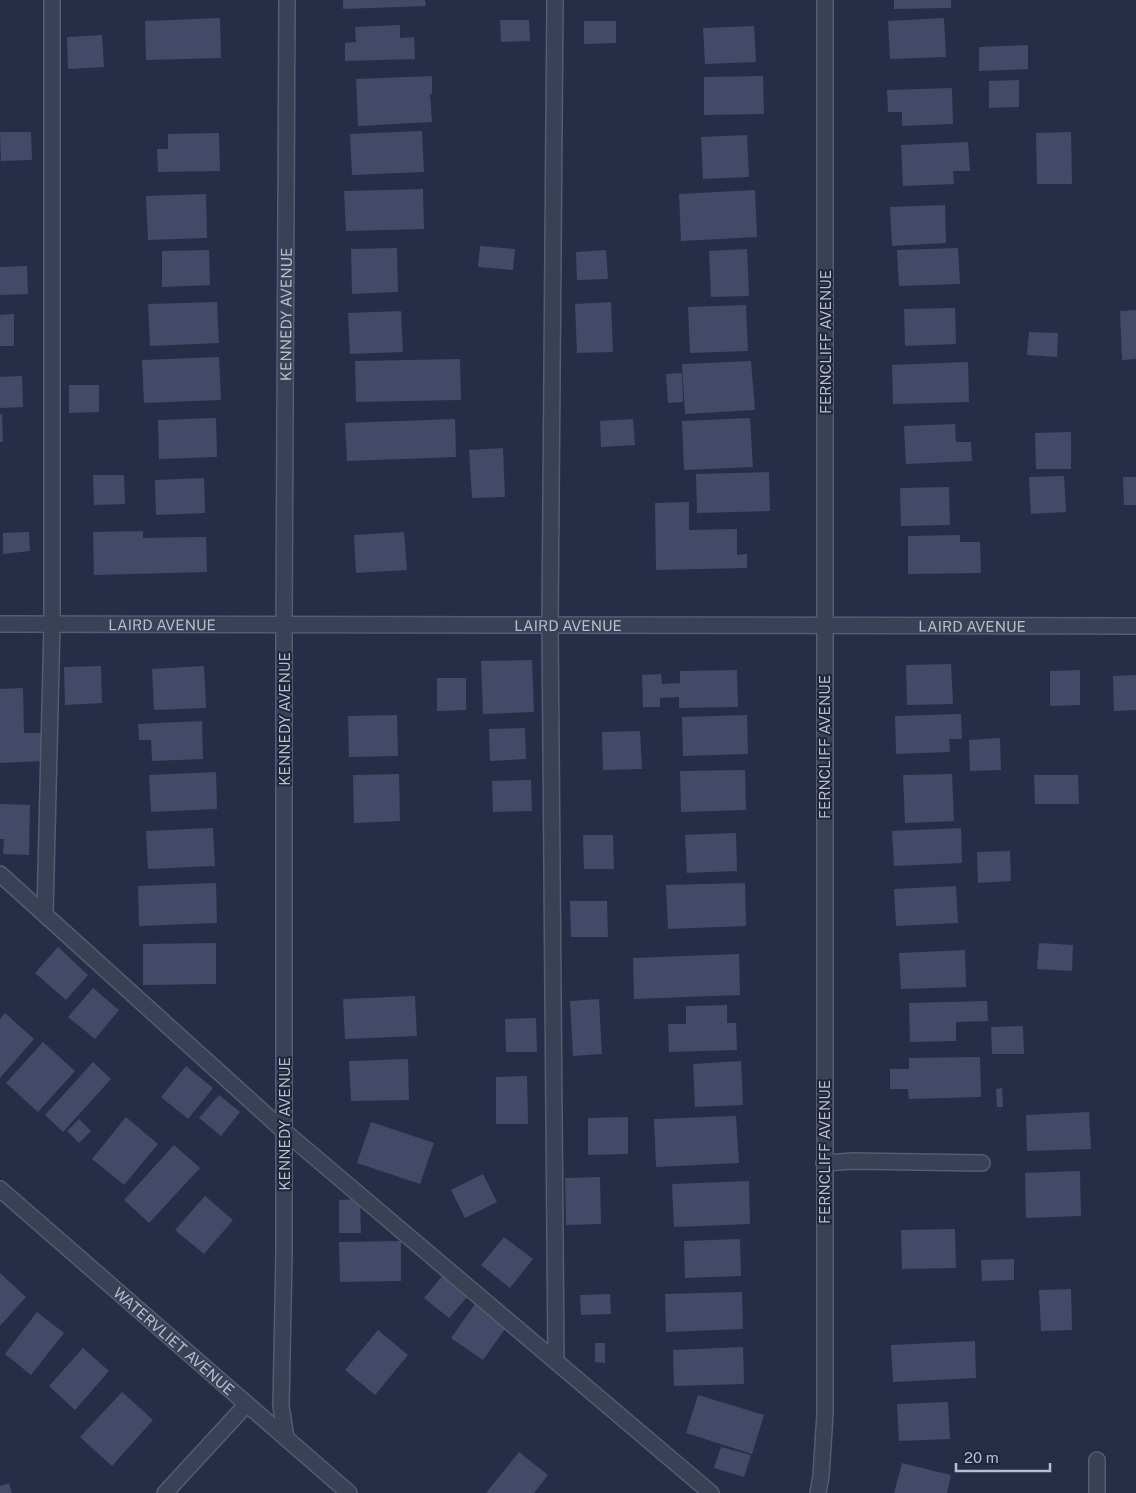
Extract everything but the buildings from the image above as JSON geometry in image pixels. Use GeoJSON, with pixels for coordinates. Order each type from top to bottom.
{"type":"FeatureCollection","features":[{"type":"Feature","properties":{"kind":"street"},"geometry":{"type":"LineString","coordinates":[[45,913],[52,625],[52,0]]}},
{"type":"Feature","properties":{"kind":"street","name":"KENNEDY AVENUE"},"geometry":{"type":"LineString","coordinates":[[286,1438],[281,1406],[284,1253],[284,625],[287,0]]}},
{"type":"Feature","properties":{"kind":"street"},"geometry":{"type":"LineString","coordinates":[[555,0],[550,624],[556,1361]]}},
{"type":"Feature","properties":{"kind":"street","name":"FERNCLIFF AVENUE"},"geometry":{"type":"LineString","coordinates":[[818,1493],[825,1414],[825,0]]}},
{"type":"Feature","properties":{"kind":"street","name":"LAIRD AVENUE"},"geometry":{"type":"LineString","coordinates":[[0,624],[1136,626]]}},
{"type":"Feature","properties":{"kind":"street"},"geometry":{"type":"LineString","coordinates":[[0,874],[284,1131],[711,1493]]}},
{"type":"Feature","properties":{"kind":"street"},"geometry":{"type":"LineString","coordinates":[[824,1163],[854,1161],[982,1162]]}},
{"type":"Feature","properties":{"kind":"street","name":"WATERVLIET AVENUE"},"geometry":{"type":"LineString","coordinates":[[0,1189],[349,1493]]}},
{"type":"Feature","properties":{"kind":"street"},"geometry":{"type":"LineString","coordinates":[[165,1493],[247,1404]]}},
{"type":"Feature","properties":{"kind":"street"},"geometry":{"type":"LineString","coordinates":[[1097,1460],[1097,1493]]}}]}
